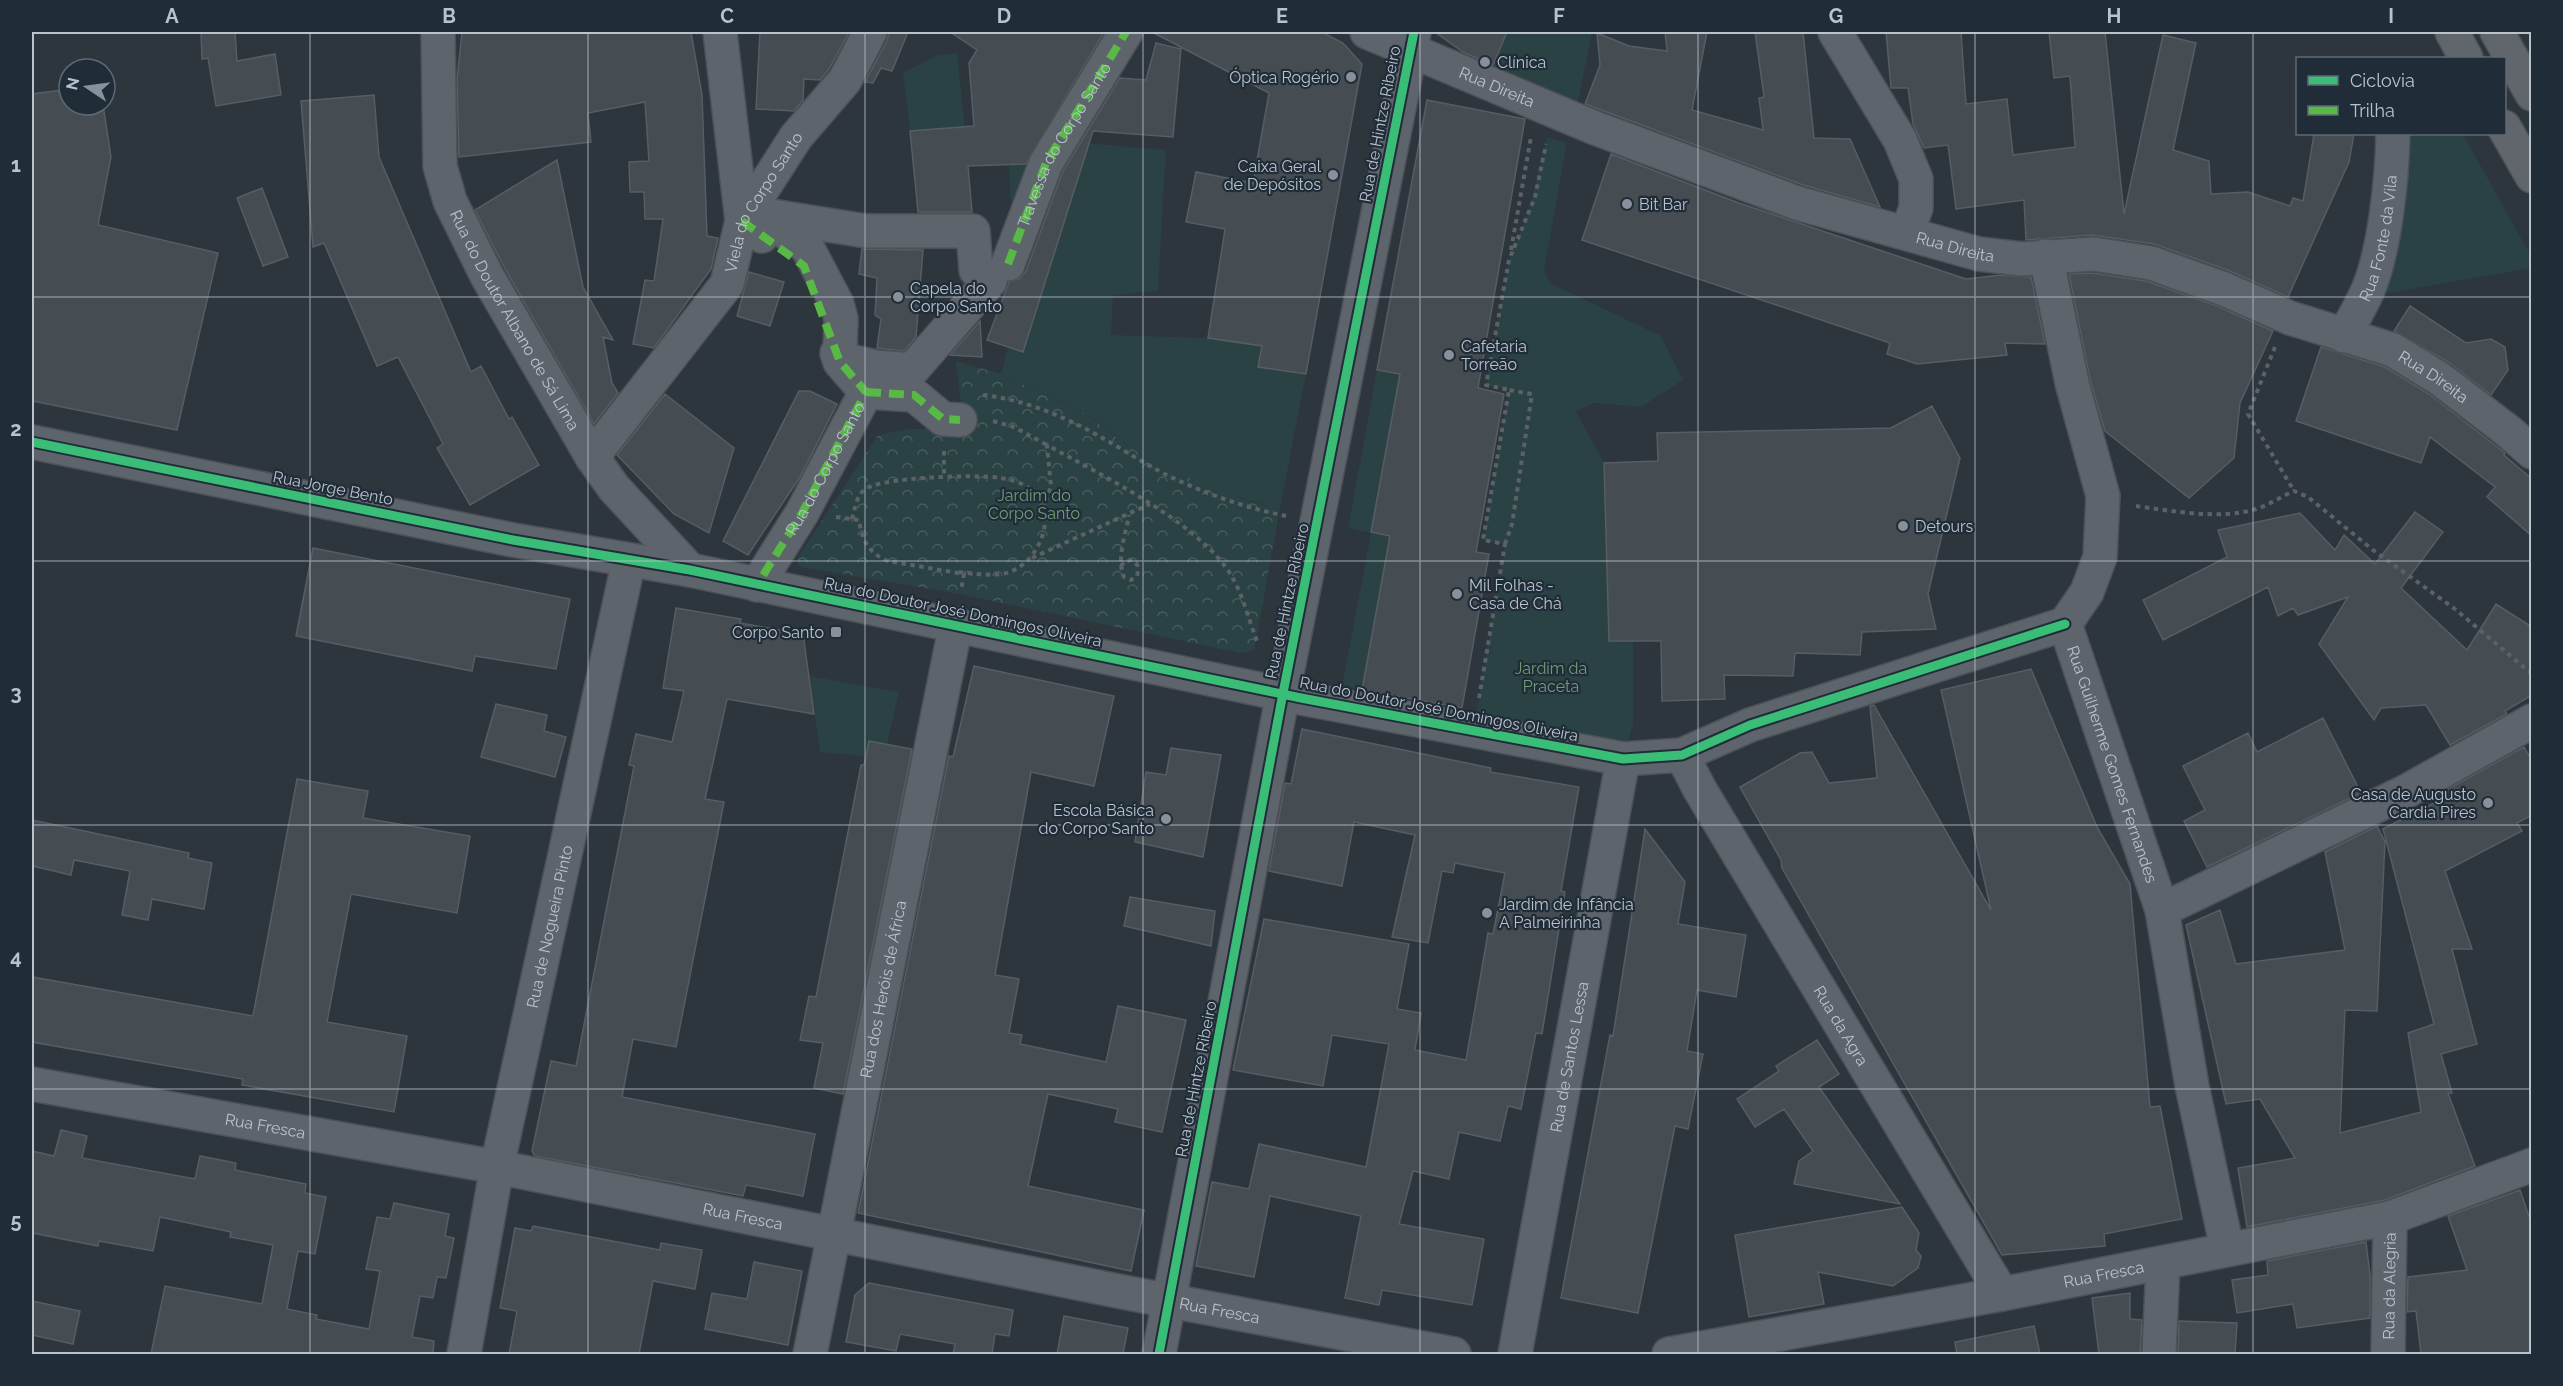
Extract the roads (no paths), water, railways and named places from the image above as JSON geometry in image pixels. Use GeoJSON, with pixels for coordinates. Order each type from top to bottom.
{"type":"FeatureCollection","features":[{"type":"Feature","properties":{"kind":"main road"},"geometry":{"type":"LineString","coordinates":[[2452,32],[2465,57]]}},
{"type":"Feature","properties":{"kind":"main road"},"geometry":{"type":"LineString","coordinates":[[2497,32],[2532,94]]}},
{"type":"Feature","properties":{"kind":"main road"},"geometry":{"type":"LineString","coordinates":[[2506,129],[2532,176]]}},
{"type":"Feature","properties":{"kind":"street","name":"Rua do Doutor Albano de Sá Lima"},"geometry":{"type":"LineString","coordinates":[[438,32],[440,166],[450,201],[487,276],[592,458],[614,488],[690,570]]}},
{"type":"Feature","properties":{"kind":"street"},"geometry":{"type":"LineString","coordinates":[[720,32],[742,221]]}},
{"type":"Feature","properties":{"kind":"street","name":"Viela do Corpo Santo"},"geometry":{"type":"LineString","coordinates":[[592,458],[727,284],[742,221],[796,137],[845,80],[870,32]]}},
{"type":"Feature","properties":{"kind":"street","name":"Travessa do Corpo Santo"},"geometry":{"type":"LineString","coordinates":[[1008,264],[1046,163],[1126,32]]}},
{"type":"Feature","properties":{"kind":"street","name":"Rua Direita"},"geometry":{"type":"LineString","coordinates":[[1367,32],[1412,41],[1552,111],[1797,203],[1979,254],[2022,259],[2093,254],[2151,263],[2224,289],[2296,320],[2393,350],[2431,373],[2508,430],[2532,452]]}},
{"type":"Feature","properties":{"kind":"street"},"geometry":{"type":"LineString","coordinates":[[1834,32],[1900,140],[1916,179],[1916,208],[1907,232]]}},
{"type":"Feature","properties":{"kind":"street","name":"Rua de Hintze Ribeiro"},"geometry":{"type":"LineString","coordinates":[[1159,1354],[1283,693],[1319,522],[1412,41]]}},
{"type":"Feature","properties":{"kind":"street","name":"Rua Fonte da Vila"},"geometry":{"type":"LineString","coordinates":[[2344,336],[2368,289],[2383,232],[2393,135]]}},
{"type":"Feature","properties":{"kind":"street"},"geometry":{"type":"LineString","coordinates":[[759,214],[866,231],[973,231],[976,270],[990,282],[912,370],[891,369],[846,360],[840,350],[841,320],[837,304],[807,247],[759,214]]}},
{"type":"Feature","properties":{"kind":"street","name":"Rua do Corpo Santo"},"geometry":{"type":"LineString","coordinates":[[742,221],[804,266],[840,362],[866,393],[802,513],[757,585]]}},
{"type":"Feature","properties":{"kind":"street","name":"Rua Guilherme Gomes Fernandes"},"geometry":{"type":"LineString","coordinates":[[2046,256],[2072,383],[2103,496],[2100,557],[2087,592],[2064,624],[2163,910],[2192,1086],[2227,1248]]}},
{"type":"Feature","properties":{"kind":"street"},"geometry":{"type":"LineString","coordinates":[[866,393],[914,395],[943,419],[967,407]]}},
{"type":"Feature","properties":{"kind":"street","name":"Rua Jorge Bento"},"geometry":{"type":"LineString","coordinates":[[32,442],[513,540],[629,560]]}},
{"type":"Feature","properties":{"kind":"street"},"geometry":{"type":"LineString","coordinates":[[629,560],[690,570]]}},
{"type":"Feature","properties":{"kind":"street","name":"Rua de Nogueira Pinto"},"geometry":{"type":"LineString","coordinates":[[464,1354],[497,1167],[629,560]]}},
{"type":"Feature","properties":{"kind":"street","name":"Rua do Doutor José Domingos Oliveira"},"geometry":{"type":"LineString","coordinates":[[690,570],[1283,693],[1623,759],[1682,755],[1750,725],[2064,624]]}},
{"type":"Feature","properties":{"kind":"street","name":"Rua dos Heróis de África"},"geometry":{"type":"LineString","coordinates":[[810,1354],[956,624]]}},
{"type":"Feature","properties":{"kind":"street"},"geometry":{"type":"LineString","coordinates":[[2163,910],[2407,791],[2532,721]]}},
{"type":"Feature","properties":{"kind":"street","name":"Rua da Agra"},"geometry":{"type":"LineString","coordinates":[[1682,755],[1699,788],[2002,1294]]}},
{"type":"Feature","properties":{"kind":"street","name":"Rua de Santos Lessa"},"geometry":{"type":"LineString","coordinates":[[1515,1354],[1623,759]]}},
{"type":"Feature","properties":{"kind":"street","name":"Rua Fresca"},"geometry":{"type":"LineString","coordinates":[[32,1084],[497,1167],[1170,1301],[1454,1354]]}},
{"type":"Feature","properties":{"kind":"street","name":"Rua Fresca"},"geometry":{"type":"LineString","coordinates":[[1669,1354],[2002,1294],[2163,1263],[2227,1248],[2390,1218],[2532,1165]]}},
{"type":"Feature","properties":{"kind":"street","name":"Rua da Alegria"},"geometry":{"type":"LineString","coordinates":[[2388,1354],[2390,1218]]}},
{"type":"Feature","properties":{"kind":"street"},"geometry":{"type":"LineString","coordinates":[[2159,1354],[2163,1263]]}},
{"type":"Feature","properties":{"kind":"place","name":"Clínica"},"geometry":{"type":"Point","coordinates":[1485,62]}},
{"type":"Feature","properties":{"kind":"place","name":"Óptica Rogério"},"geometry":{"type":"Point","coordinates":[1351,77]}},
{"type":"Feature","properties":{"kind":"place","name":"Caixa Geral de Depósitos"},"geometry":{"type":"Point","coordinates":[1333,175]}},
{"type":"Feature","properties":{"kind":"place","name":"Bit Bar"},"geometry":{"type":"Point","coordinates":[1627,204]}},
{"type":"Feature","properties":{"kind":"place","name":"Capela do Corpo Santo"},"geometry":{"type":"Point","coordinates":[898,297]}},
{"type":"Feature","properties":{"kind":"place","name":"Cafetaria Torreão"},"geometry":{"type":"Point","coordinates":[1449,355]}},
{"type":"Feature","properties":{"kind":"place","name":"Detours"},"geometry":{"type":"Point","coordinates":[1903,526]}},
{"type":"Feature","properties":{"kind":"place","name":"Mil Folhas - Casa de Chá"},"geometry":{"type":"Point","coordinates":[1457,594]}},
{"type":"Feature","properties":{"kind":"place","name":"Corpo Santo"},"geometry":{"type":"Point","coordinates":[836,632]}},
{"type":"Feature","properties":{"kind":"place","name":"Casa de Augusto Cardia Pires"},"geometry":{"type":"Point","coordinates":[2488,803]}},
{"type":"Feature","properties":{"kind":"place","name":"Escola Básica do Corpo Santo"},"geometry":{"type":"Point","coordinates":[1166,819]}},
{"type":"Feature","properties":{"kind":"place","name":"Jardim de Infância A Palmeirinha"},"geometry":{"type":"Point","coordinates":[1487,913]}},
{"type":"Feature","properties":{"kind":"park label","name":"Jardim do Corpo Santo"},"geometry":{"type":"Point","coordinates":[1034,504]}},
{"type":"Feature","properties":{"kind":"park label","name":"Jardim da Praceta"},"geometry":{"type":"Point","coordinates":[1551,677]}}]}
